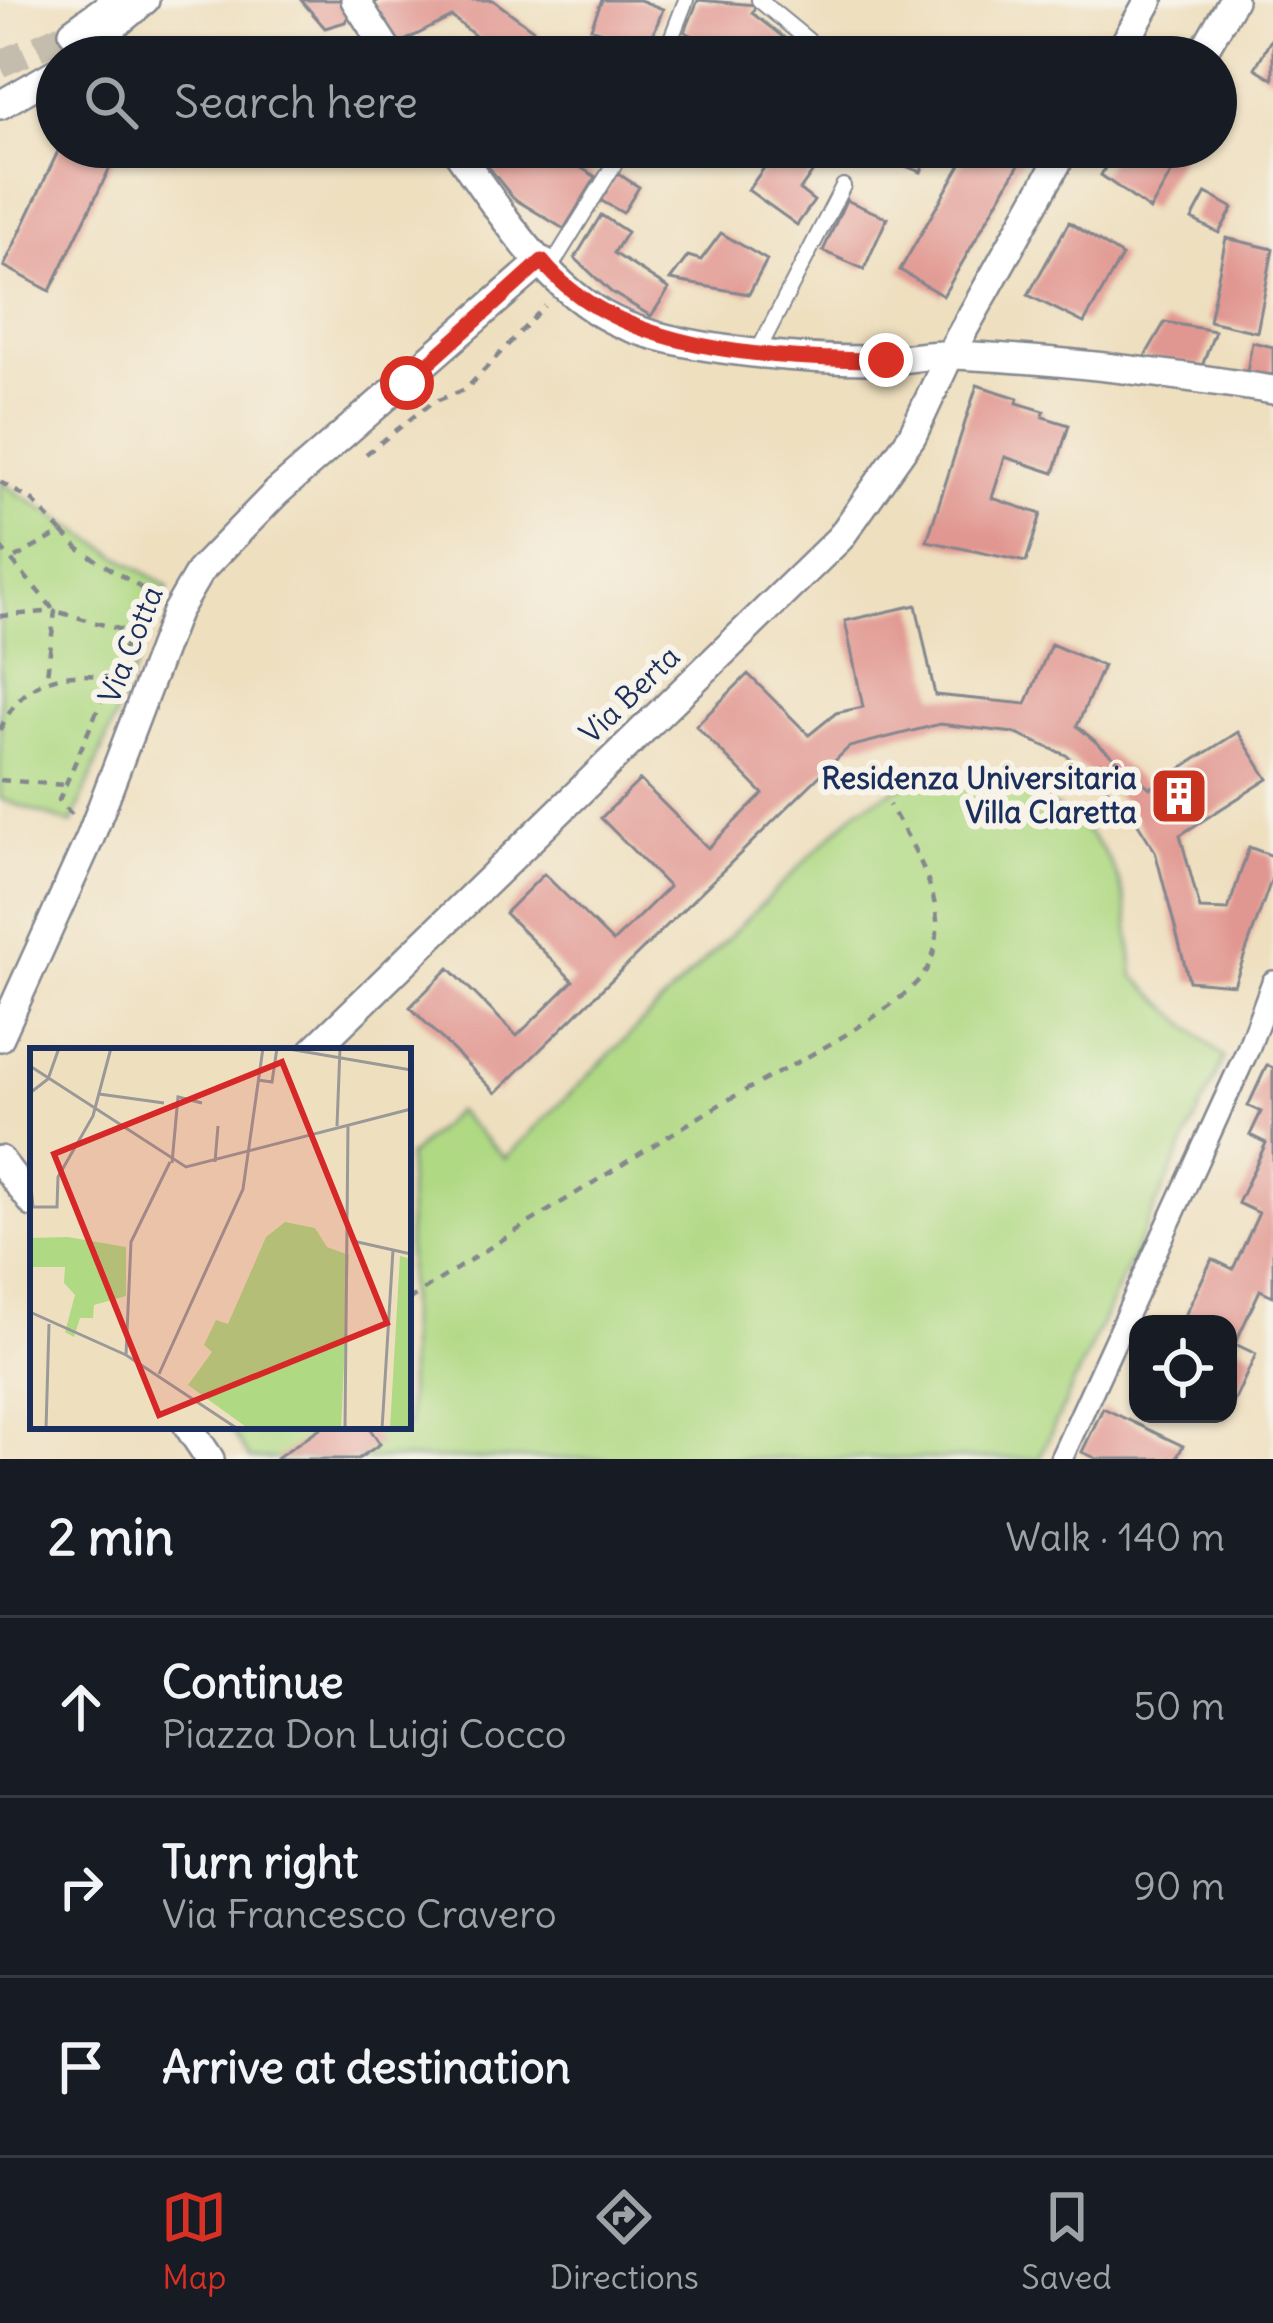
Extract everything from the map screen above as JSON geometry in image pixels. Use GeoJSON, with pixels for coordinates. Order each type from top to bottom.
{"type":"FeatureCollection","features":[{"type":"Feature","properties":{"kind":"street"},"geometry":{"type":"LineString","coordinates":[[356,0],[379,36]]}},
{"type":"Feature","properties":{"kind":"street"},"geometry":{"type":"LineString","coordinates":[[1129,36],[1149,0]]}},
{"type":"Feature","properties":{"kind":"street"},"geometry":{"type":"LineString","coordinates":[[1212,36],[1233,0]]}},
{"type":"Feature","properties":{"kind":"street"},"geometry":{"type":"LineString","coordinates":[[88,36],[139,5]]}},
{"type":"Feature","properties":{"kind":"street"},"geometry":{"type":"LineString","coordinates":[[0,106],[36,85]]}},
{"type":"Feature","properties":{"kind":"street"},"geometry":{"type":"LineString","coordinates":[[470,168],[546,265],[610,319],[640,331],[846,360],[950,354],[1187,376],[1273,391]]}},
{"type":"Feature","properties":{"kind":"street","name":"Via Berta"},"geometry":{"type":"LineString","coordinates":[[316,1048],[840,538],[912,436],[950,354],[1054,168]]}},
{"type":"Feature","properties":{"kind":"street","name":"Via Cotta"},"geometry":{"type":"LineString","coordinates":[[0,1037],[90,838],[176,611],[200,571],[238,530],[546,265]]}},
{"type":"Feature","properties":{"kind":"street"},"geometry":{"type":"LineString","coordinates":[[1061,1459],[1271,994]]}},
{"type":"Feature","properties":{"kind":"street"},"geometry":{"type":"LineString","coordinates":[[0,1160],[30,1198]]}},
{"type":"Feature","properties":{"kind":"street"},"geometry":{"type":"LineString","coordinates":[[190,1429],[210,1459]]}},
{"type":"Feature","properties":{"kind":"lane"},"geometry":{"type":"LineString","coordinates":[[672,36],[686,0]]}},
{"type":"Feature","properties":{"kind":"lane"},"geometry":{"type":"LineString","coordinates":[[759,0],[803,36]]}},
{"type":"Feature","properties":{"kind":"lane"},"geometry":{"type":"LineString","coordinates":[[546,265],[611,168]]}},
{"type":"Feature","properties":{"kind":"lane"},"geometry":{"type":"LineString","coordinates":[[758,351],[843,186]]}},
{"type":"Feature","properties":{"kind":"path"},"geometry":{"type":"LineString","coordinates":[[349,466],[431,403],[466,388],[548,302]]}},
{"type":"Feature","properties":{"kind":"path"},"geometry":{"type":"LineString","coordinates":[[0,482],[33,501],[79,549],[176,611]]}},
{"type":"Feature","properties":{"kind":"path"},"geometry":{"type":"LineString","coordinates":[[15,558],[62,532]]}},
{"type":"Feature","properties":{"kind":"path"},"geometry":{"type":"LineString","coordinates":[[0,547],[15,558],[55,611],[47,676]]}},
{"type":"Feature","properties":{"kind":"path"},"geometry":{"type":"LineString","coordinates":[[90,838],[59,800],[148,592]]}},
{"type":"Feature","properties":{"kind":"path"},"geometry":{"type":"LineString","coordinates":[[0,616],[55,611],[130,632]]}},
{"type":"Feature","properties":{"kind":"path"},"geometry":{"type":"LineString","coordinates":[[0,730],[13,703],[47,676],[111,677]]}},
{"type":"Feature","properties":{"kind":"path"},"geometry":{"type":"LineString","coordinates":[[0,781],[64,784]]}},
{"type":"Feature","properties":{"kind":"path"},"geometry":{"type":"LineString","coordinates":[[411,1298],[712,1109],[905,996],[928,966],[936,933],[920,856],[890,805]]}},
{"type":"Feature","properties":{"kind":"green space"},"geometry":{"type":"Polygon","coordinates":[[[0,482],[168,587],[72,824],[0,799],[0,482]]]}},
{"type":"Feature","properties":{"kind":"green space"},"geometry":{"type":"Polygon","coordinates":[[[940,776],[1000,784],[1055,807],[1079,825],[1115,872],[1127,911],[1134,976],[1224,1058],[1039,1459],[250,1459],[231,1429],[411,1429],[411,1154],[456,1111],[505,1158],[858,809],[900,787],[940,776]]]}},
{"type":"Feature","properties":{"kind":"building"},"geometry":{"type":"Polygon","coordinates":[[[301,0],[348,0],[349,15],[345,22],[325,28],[301,0]]]}},
{"type":"Feature","properties":{"kind":"building"},"geometry":{"type":"Polygon","coordinates":[[[380,0],[493,0],[539,34],[475,36],[452,17],[414,36],[393,36],[372,4],[380,0]]]}},
{"type":"Feature","properties":{"kind":"building"},"geometry":{"type":"Polygon","coordinates":[[[602,0],[640,0],[663,9],[652,36],[611,36],[591,28],[602,0]]]}},
{"type":"Feature","properties":{"kind":"building"},"geometry":{"type":"Polygon","coordinates":[[[698,0],[756,5],[752,13],[782,36],[693,36],[685,32],[698,0]]]}},
{"type":"Feature","properties":{"kind":"building"},"geometry":{"type":"Polygon","coordinates":[[[1273,36],[1273,79],[1255,68],[1273,36]]]}},
{"type":"Feature","properties":{"kind":"building"},"geometry":{"type":"Polygon","coordinates":[[[50,168],[110,168],[50,291],[4,266],[50,168]]]}},
{"type":"Feature","properties":{"kind":"building"},"geometry":{"type":"Polygon","coordinates":[[[489,168],[581,168],[596,177],[564,229],[513,198],[489,168]]]}},
{"type":"Feature","properties":{"kind":"building"},"geometry":{"type":"Polygon","coordinates":[[[764,168],[815,168],[800,190],[814,201],[797,225],[748,190],[764,168]]]}},
{"type":"Feature","properties":{"kind":"building"},"geometry":{"type":"Polygon","coordinates":[[[959,168],[1017,168],[943,296],[900,270],[959,168]]]}},
{"type":"Feature","properties":{"kind":"building"},"geometry":{"type":"Polygon","coordinates":[[[1105,168],[1174,168],[1150,210],[1101,175],[1105,168]]]}},
{"type":"Feature","properties":{"kind":"building"},"geometry":{"type":"Polygon","coordinates":[[[617,173],[639,187],[623,213],[600,200],[617,173]]]}},
{"type":"Feature","properties":{"kind":"building"},"geometry":{"type":"Polygon","coordinates":[[[1206,193],[1233,208],[1219,233],[1192,219],[1206,193]]]}},
{"type":"Feature","properties":{"kind":"building"},"geometry":{"type":"Polygon","coordinates":[[[846,200],[887,218],[864,269],[823,251],[846,200]]]}},
{"type":"Feature","properties":{"kind":"building"},"geometry":{"type":"Polygon","coordinates":[[[601,215],[627,232],[614,253],[669,289],[651,316],[611,292],[575,258],[601,215]]]}},
{"type":"Feature","properties":{"kind":"building"},"geometry":{"type":"Polygon","coordinates":[[[1069,222],[1122,256],[1084,323],[1028,295],[1069,222]]]}},
{"type":"Feature","properties":{"kind":"building"},"geometry":{"type":"Polygon","coordinates":[[[721,233],[767,260],[749,294],[670,280],[688,256],[701,260],[721,233]]]}},
{"type":"Feature","properties":{"kind":"building"},"geometry":{"type":"Polygon","coordinates":[[[1226,238],[1273,249],[1257,332],[1209,321],[1226,238]]]}},
{"type":"Feature","properties":{"kind":"building"},"geometry":{"type":"Polygon","coordinates":[[[1165,322],[1215,331],[1202,366],[1144,358],[1165,322]]]}},
{"type":"Feature","properties":{"kind":"building"},"geometry":{"type":"Polygon","coordinates":[[[1252,342],[1273,347],[1273,375],[1247,372],[1252,342]]]}},
{"type":"Feature","properties":{"kind":"building"},"geometry":{"type":"Polygon","coordinates":[[[977,385],[1018,398],[1017,403],[1044,411],[1043,417],[1069,425],[1054,473],[1005,457],[992,498],[1041,514],[1026,562],[927,541],[977,385]]]}},
{"type":"Feature","properties":{"kind":"building"},"geometry":{"type":"Polygon","coordinates":[[[916,605],[935,695],[1026,704],[1051,644],[1103,666],[1077,726],[1150,788],[1238,732],[1268,779],[1180,835],[1200,909],[1228,910],[1249,847],[1273,856],[1273,875],[1234,985],[1189,981],[1155,851],[1125,803],[1066,755],[1014,733],[940,724],[849,747],[496,1093],[410,1007],[449,968],[517,1036],[573,981],[505,913],[544,874],[613,942],[669,887],[601,818],[640,780],[708,848],[763,794],[696,726],[748,674],[809,735],[836,713],[863,707],[845,621],[916,605]]]}},
{"type":"Feature","properties":{"kind":"building"},"geometry":{"type":"Polygon","coordinates":[[[1267,1065],[1273,1068],[1273,1296],[1260,1290],[1237,1340],[1237,1315],[1185,1315],[1212,1259],[1233,1269],[1259,1213],[1238,1203],[1266,1143],[1250,1135],[1261,1112],[1248,1106],[1267,1065]]]}},
{"type":"Feature","properties":{"kind":"building"},"geometry":{"type":"Polygon","coordinates":[[[1237,1345],[1256,1354],[1237,1395],[1237,1345]]]}},
{"type":"Feature","properties":{"kind":"building"},"geometry":{"type":"Polygon","coordinates":[[[1103,1408],[1183,1446],[1176,1459],[1098,1459],[1082,1452],[1103,1408]]]}},
{"type":"Feature","properties":{"kind":"building"},"geometry":{"type":"Polygon","coordinates":[[[319,1429],[370,1429],[380,1444],[358,1459],[275,1459],[319,1429]]]}},
{"type":"Feature","properties":{"kind":"tunnel"},"geometry":{"type":"LineString","coordinates":[[64,36],[73,32]]}},
{"type":"Feature","properties":{"kind":"tunnel"},"geometry":{"type":"LineString","coordinates":[[0,64],[36,48]]}},
{"type":"Feature","properties":{"kind":"place","name":"Residenza Universitaria Villa Claretta"},"geometry":{"type":"Point","coordinates":[1179,796]}},
{"type":"Feature","properties":{"kind":"route"},"geometry":{"type":"LineString","coordinates":[[407,383],[542,261],[610,319],[640,331],[805,357],[886,360]]}}]}
